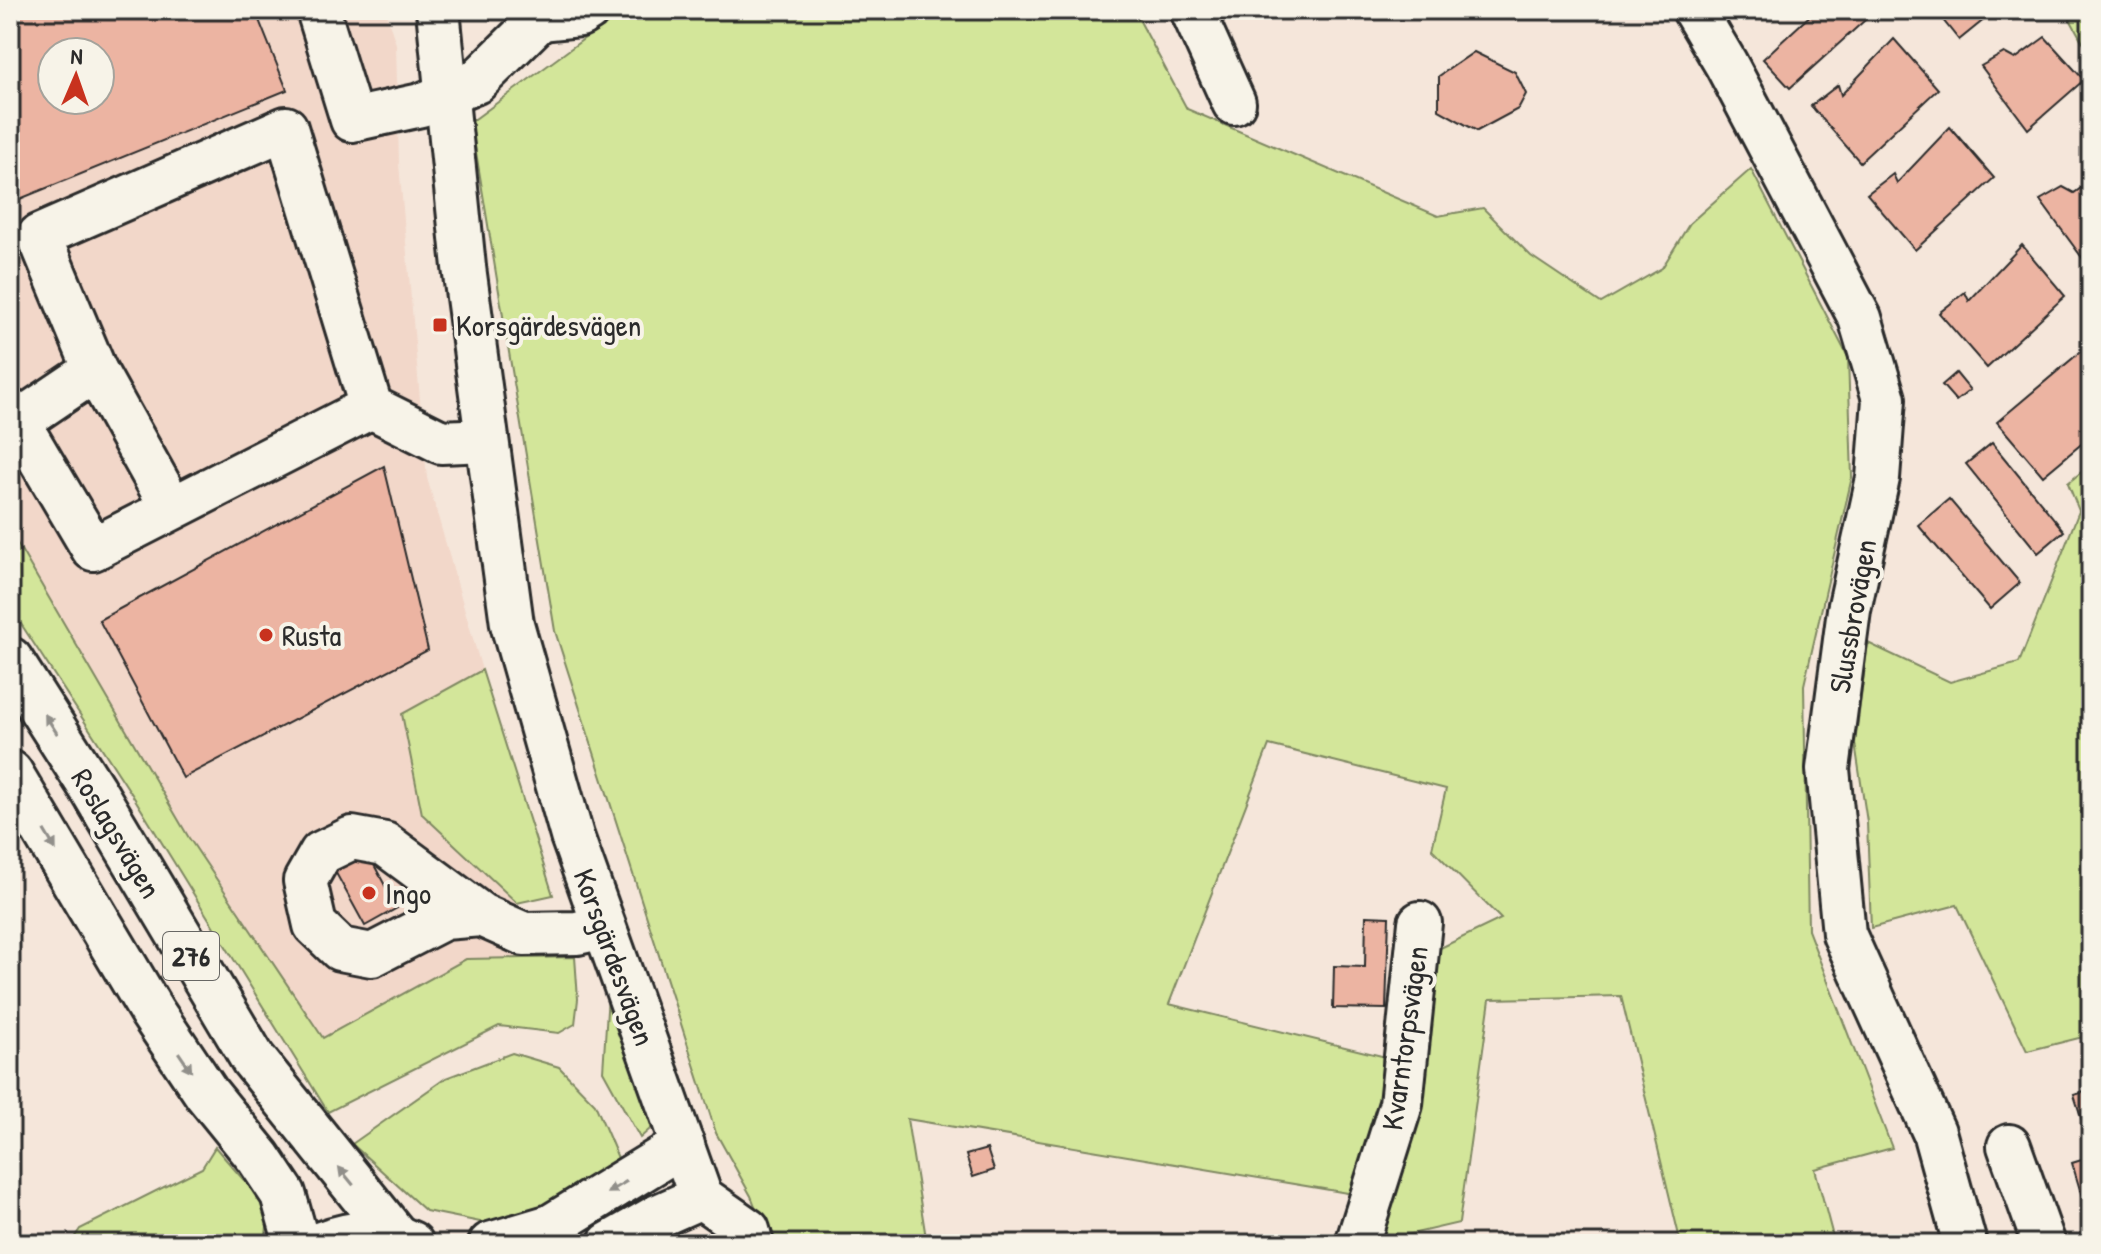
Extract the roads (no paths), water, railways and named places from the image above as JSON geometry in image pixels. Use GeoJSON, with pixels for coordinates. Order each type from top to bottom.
{"type":"FeatureCollection","features":[{"type":"Feature","properties":{"kind":"main road","name":"Roslagsvägen"},"geometry":{"type":"LineString","coordinates":[[10,660],[93,790],[253,1059],[403,1240]]}},
{"type":"Feature","properties":{"kind":"main road","name":"Roslagsvägen"},"geometry":{"type":"LineString","coordinates":[[10,773],[152,1012],[207,1094],[259,1158],[283,1194],[297,1244]]}},
{"type":"Feature","properties":{"kind":"main road","name":"276"},"geometry":{"type":"LineString","coordinates":[[321,1244],[344,1235],[370,1232],[403,1240]]}},
{"type":"Feature","properties":{"kind":"street"},"geometry":{"type":"LineString","coordinates":[[318,10],[352,120],[447,96],[476,82],[538,15],[580,15],[588,10]]}},
{"type":"Feature","properties":{"kind":"street","name":"Korsgärdesvägen"},"geometry":{"type":"LineString","coordinates":[[438,10],[464,267],[512,624],[572,836],[701,1197]]}},
{"type":"Feature","properties":{"kind":"street"},"geometry":{"type":"LineString","coordinates":[[1192,10],[1234,103]]}},
{"type":"Feature","properties":{"kind":"street","name":"Slussbrovägen"},"geometry":{"type":"LineString","coordinates":[[1694,10],[1726,64],[1860,318],[1884,399],[1878,478],[1849,610],[1828,769],[1829,784],[1844,934],[1934,1132],[1965,1244]]}},
{"type":"Feature","properties":{"kind":"street"},"geometry":{"type":"LineString","coordinates":[[172,508],[95,370],[39,236],[286,128],[371,407],[441,442],[487,440]]}},
{"type":"Feature","properties":{"kind":"street"},"geometry":{"type":"LineString","coordinates":[[95,370],[18,422],[93,549],[371,407]]}},
{"type":"Feature","properties":{"kind":"street"},"geometry":{"type":"LineString","coordinates":[[481,915],[524,934],[577,933],[604,927]]}},
{"type":"Feature","properties":{"kind":"street","name":"Kvarntorpsvägen"},"geometry":{"type":"LineString","coordinates":[[1357,1244],[1401,1104],[1420,923]]}},
{"type":"Feature","properties":{"kind":"street"},"geometry":{"type":"LineString","coordinates":[[490,1244],[551,1226],[683,1145]]}},
{"type":"Feature","properties":{"kind":"street"},"geometry":{"type":"LineString","coordinates":[[2009,1146],[2044,1244]]}},
{"type":"Feature","properties":{"kind":"street"},"geometry":{"type":"LineString","coordinates":[[609,1244],[658,1216],[701,1197],[748,1230],[752,1244]]}},
{"type":"Feature","properties":{"kind":"place","name":"Korsgärdesvägen"},"geometry":{"type":"Point","coordinates":[440,325]}},
{"type":"Feature","properties":{"kind":"place","name":"Rusta"},"geometry":{"type":"Point","coordinates":[266,635]}},
{"type":"Feature","properties":{"kind":"place","name":"Ingo"},"geometry":{"type":"Point","coordinates":[369,893]}}]}
